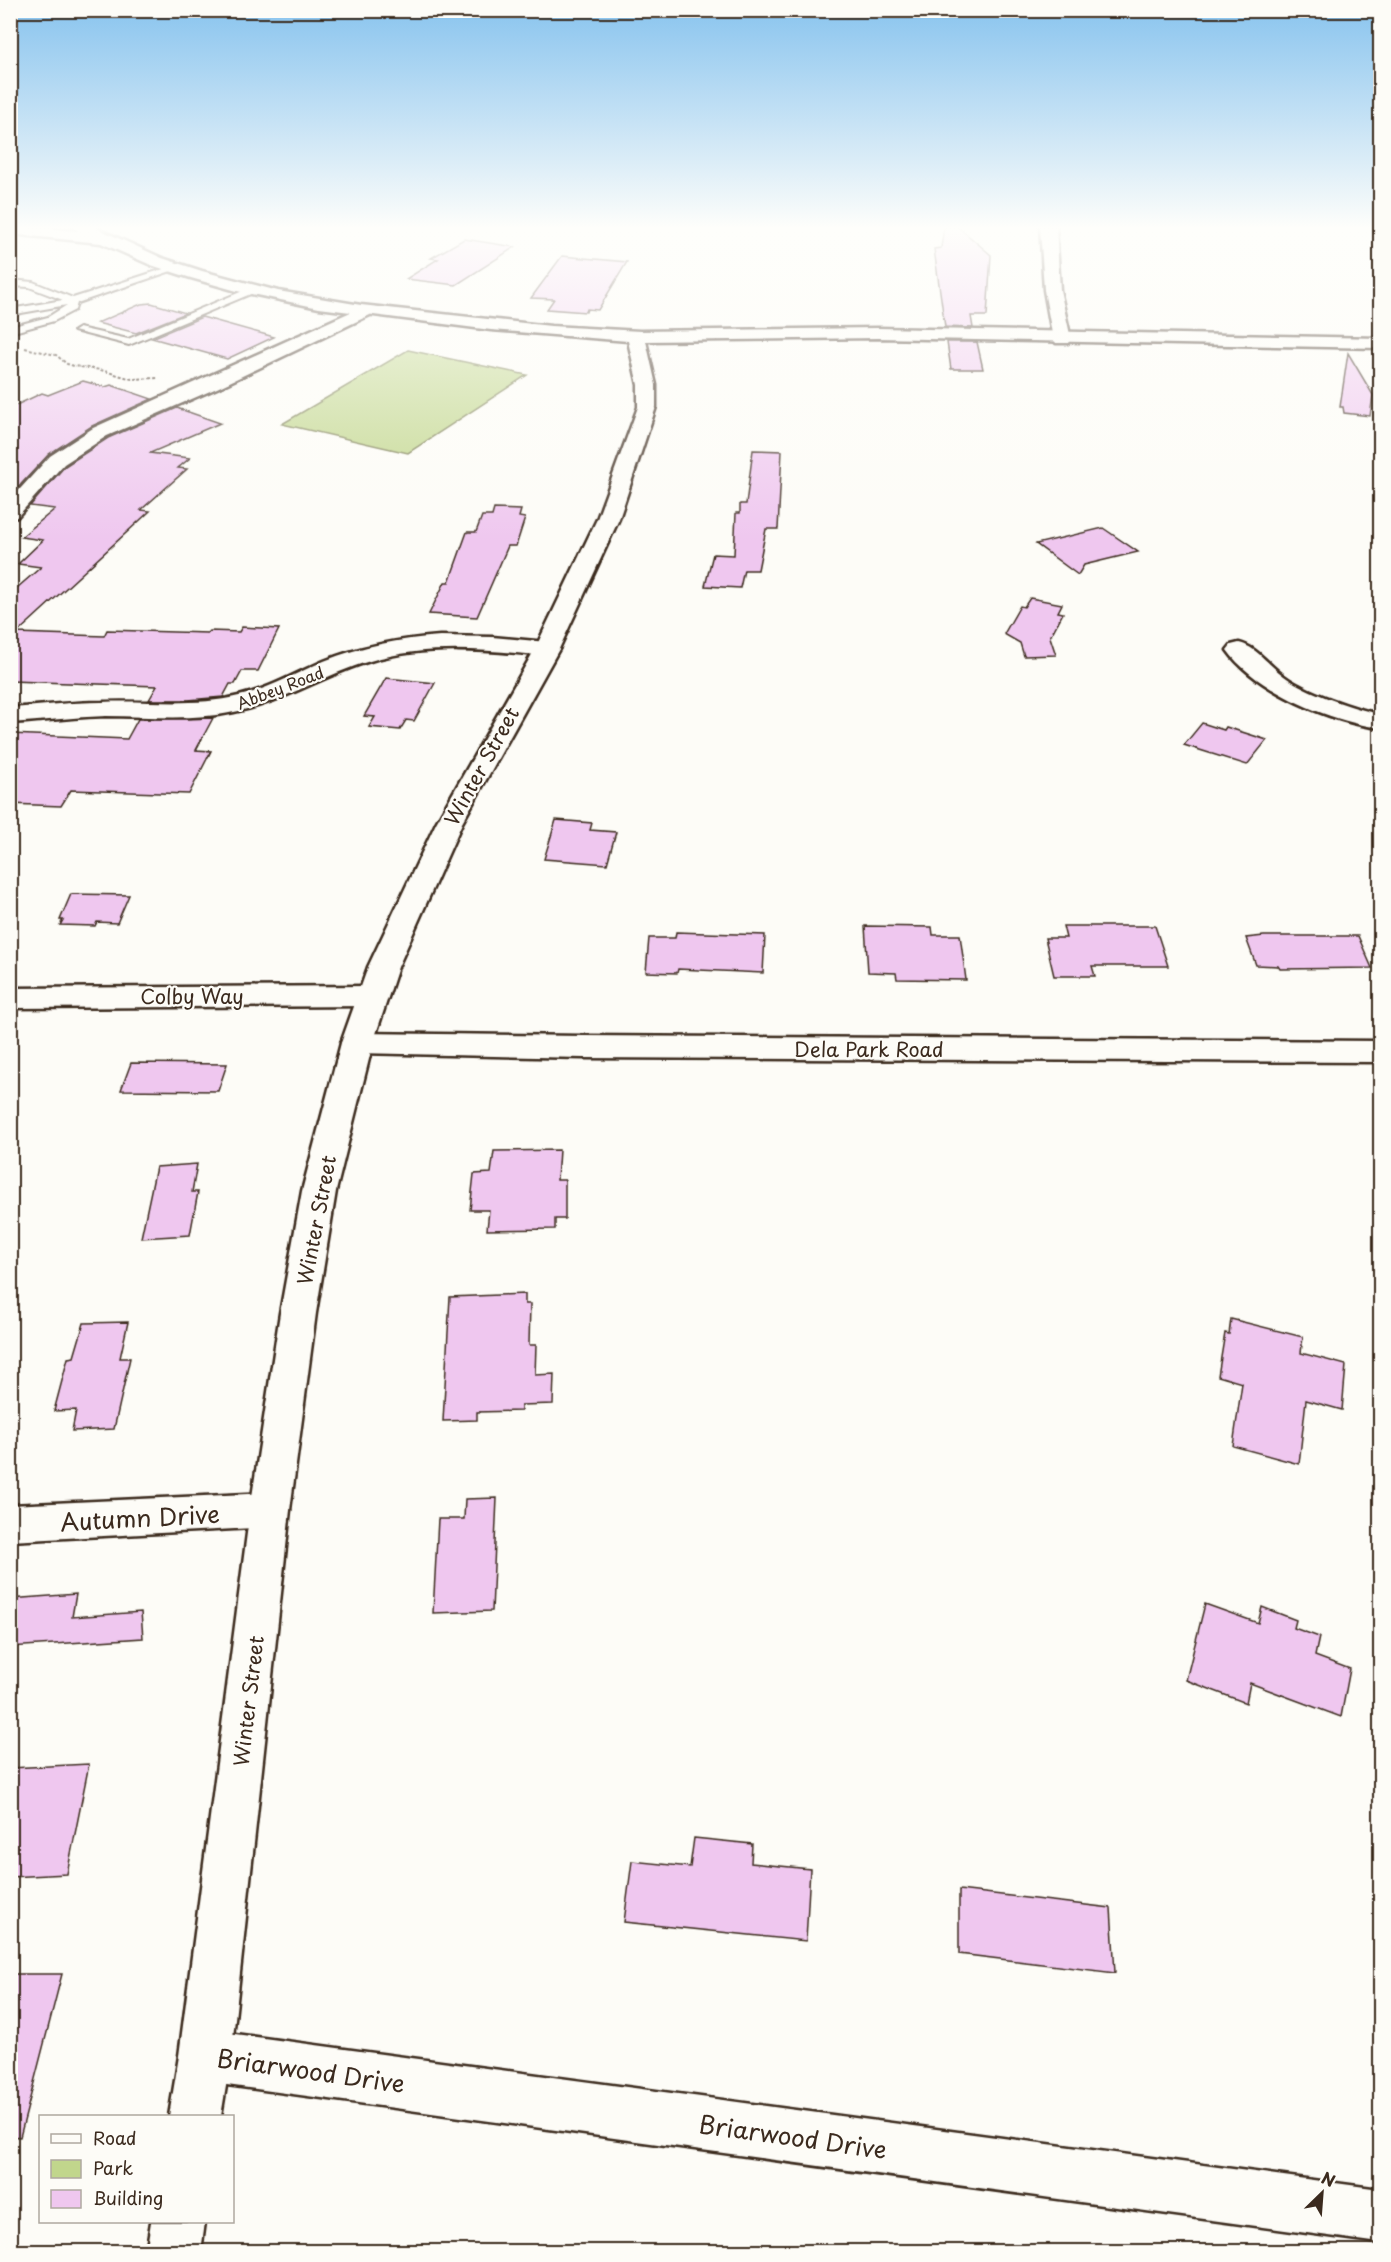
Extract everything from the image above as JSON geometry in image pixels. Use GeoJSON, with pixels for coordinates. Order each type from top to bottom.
{"type":"FeatureCollection","features":[{"type":"Feature","properties":{"kind":"street"},"geometry":{"type":"LineString","coordinates":[[10,513],[57,460],[78,445],[128,418],[210,384],[321,332]]}},
{"type":"Feature","properties":{"kind":"street"},"geometry":{"type":"LineString","coordinates":[[569,332],[636,336],[869,333],[1062,339],[1380,343]]}},
{"type":"Feature","properties":{"kind":"street"},"geometry":{"type":"LineString","coordinates":[[1061,332],[1062,339]]}},
{"type":"Feature","properties":{"kind":"street","name":"Winter Street"},"geometry":{"type":"LineString","coordinates":[[636,336],[657,369]]}},
{"type":"Feature","properties":{"kind":"street","name":"Winter Street"},"geometry":{"type":"LineString","coordinates":[[195,2115],[205,2056],[270,1510],[298,1313],[319,1191],[357,1043],[383,967],[449,823],[547,649],[608,519],[644,421],[657,369],[676,336]]}},
{"type":"Feature","properties":{"kind":"street","name":"Abbey Road"},"geometry":{"type":"LineString","coordinates":[[10,716],[100,709],[205,710],[236,705],[267,695],[337,665],[374,653],[414,644],[451,641],[547,649]]}},
{"type":"Feature","properties":{"kind":"street"},"geometry":{"type":"LineString","coordinates":[[1239,650],[1277,683],[1348,715],[1380,721]]}},
{"type":"Feature","properties":{"kind":"street","name":"Colby Way"},"geometry":{"type":"LineString","coordinates":[[10,998],[373,996]]}},
{"type":"Feature","properties":{"kind":"street","name":"Dela Park Road"},"geometry":{"type":"LineString","coordinates":[[357,1043],[595,1048],[1380,1052]]}},
{"type":"Feature","properties":{"kind":"street","name":"Autumn Drive"},"geometry":{"type":"LineString","coordinates":[[10,1524],[270,1510]]}},
{"type":"Feature","properties":{"kind":"street","name":"Briarwood Drive"},"geometry":{"type":"LineString","coordinates":[[205,2056],[1380,2216]]}},
{"type":"Feature","properties":{"kind":"street"},"geometry":{"type":"LineString","coordinates":[[173,2252],[178,2223]]}},
{"type":"Feature","properties":{"kind":"lane"},"geometry":{"type":"LineString","coordinates":[[81,332],[118,342],[138,340],[157,332]]}},
{"type":"Feature","properties":{"kind":"path"},"geometry":{"type":"LineString","coordinates":[[21,346],[56,355],[67,364],[132,379],[176,376],[210,384]]}},
{"type":"Feature","properties":{"kind":"green space"},"geometry":{"type":"Polygon","coordinates":[[[408,350],[527,375],[408,453],[282,424],[408,350]]]}},
{"type":"Feature","properties":{"kind":"building"},"geometry":{"type":"Polygon","coordinates":[[[167,332],[254,332],[274,337],[227,359],[152,338],[167,332]]]}},
{"type":"Feature","properties":{"kind":"building"},"geometry":{"type":"Polygon","coordinates":[[[947,342],[977,342],[983,369],[951,369],[947,342]]]}},
{"type":"Feature","properties":{"kind":"building"},"geometry":{"type":"Polygon","coordinates":[[[1348,353],[1373,395],[1370,416],[1344,413],[1343,407],[1340,407],[1348,353]]]}},
{"type":"Feature","properties":{"kind":"building"},"geometry":{"type":"Polygon","coordinates":[[[83,381],[105,387],[111,385],[152,399],[92,426],[49,454],[10,496],[10,408],[42,393],[48,395],[83,381]]]}},
{"type":"Feature","properties":{"kind":"building"},"geometry":{"type":"Polygon","coordinates":[[[177,408],[220,423],[150,453],[190,458],[178,468],[187,469],[141,510],[150,511],[17,633],[104,636],[107,630],[208,633],[210,631],[239,632],[242,627],[279,629],[258,671],[242,671],[235,684],[230,684],[223,697],[188,700],[149,700],[157,686],[10,681],[10,594],[41,567],[18,564],[43,540],[21,537],[55,509],[30,506],[65,466],[108,438],[177,408]]]}},
{"type":"Feature","properties":{"kind":"building"},"geometry":{"type":"Polygon","coordinates":[[[753,450],[782,451],[778,529],[766,529],[758,570],[744,570],[740,588],[705,586],[713,554],[734,555],[736,513],[740,513],[740,504],[746,504],[753,450]]]}},
{"type":"Feature","properties":{"kind":"building"},"geometry":{"type":"Polygon","coordinates":[[[494,509],[521,510],[519,517],[525,518],[516,546],[508,546],[477,617],[429,614],[445,582],[449,582],[467,532],[476,532],[482,516],[492,516],[494,509]]]}},
{"type":"Feature","properties":{"kind":"building"},"geometry":{"type":"Polygon","coordinates":[[[1103,528],[1138,552],[1084,565],[1078,575],[1036,544],[1103,528]]]}},
{"type":"Feature","properties":{"kind":"building"},"geometry":{"type":"Polygon","coordinates":[[[1030,598],[1062,604],[1058,612],[1063,613],[1050,637],[1056,655],[1024,656],[1020,643],[1004,634],[1020,606],[1024,607],[1030,598]]]}},
{"type":"Feature","properties":{"kind":"building"},"geometry":{"type":"Polygon","coordinates":[[[386,678],[435,683],[414,721],[406,720],[400,730],[369,727],[375,717],[364,716],[386,678]]]}},
{"type":"Feature","properties":{"kind":"building"},"geometry":{"type":"Polygon","coordinates":[[[213,718],[196,750],[211,751],[189,794],[71,790],[61,806],[10,804],[10,734],[127,739],[138,719],[213,718]]]}},
{"type":"Feature","properties":{"kind":"building"},"geometry":{"type":"Polygon","coordinates":[[[1202,723],[1224,730],[1226,727],[1267,740],[1247,765],[1184,745],[1202,723]]]}},
{"type":"Feature","properties":{"kind":"building"},"geometry":{"type":"Polygon","coordinates":[[[556,820],[592,823],[590,830],[616,832],[607,864],[544,859],[556,820]]]}},
{"type":"Feature","properties":{"kind":"building"},"geometry":{"type":"Polygon","coordinates":[[[71,894],[129,895],[117,923],[97,922],[95,926],[60,925],[71,894]]]}},
{"type":"Feature","properties":{"kind":"building"},"geometry":{"type":"Polygon","coordinates":[[[865,926],[932,927],[933,935],[960,935],[966,980],[897,979],[896,973],[868,972],[865,926]]]}},
{"type":"Feature","properties":{"kind":"building"},"geometry":{"type":"Polygon","coordinates":[[[1063,926],[1155,926],[1168,966],[1092,966],[1095,976],[1054,976],[1045,938],[1066,938],[1063,926]]]}},
{"type":"Feature","properties":{"kind":"building"},"geometry":{"type":"Polygon","coordinates":[[[676,932],[765,935],[763,973],[678,969],[677,973],[646,972],[649,938],[675,938],[676,932]]]}},
{"type":"Feature","properties":{"kind":"building"},"geometry":{"type":"Polygon","coordinates":[[[1358,936],[1372,968],[1280,969],[1278,966],[1256,965],[1246,938],[1358,936]]]}},
{"type":"Feature","properties":{"kind":"building"},"geometry":{"type":"Polygon","coordinates":[[[131,1063],[227,1064],[218,1091],[121,1090],[131,1063]]]}},
{"type":"Feature","properties":{"kind":"building"},"geometry":{"type":"Polygon","coordinates":[[[559,1150],[557,1180],[565,1180],[565,1219],[555,1219],[555,1229],[487,1230],[489,1210],[470,1210],[474,1174],[491,1173],[494,1151],[559,1150]]]}},
{"type":"Feature","properties":{"kind":"building"},"geometry":{"type":"Polygon","coordinates":[[[197,1164],[192,1192],[198,1192],[190,1235],[141,1238],[156,1167],[197,1164]]]}},
{"type":"Feature","properties":{"kind":"building"},"geometry":{"type":"Polygon","coordinates":[[[525,1294],[525,1304],[530,1304],[529,1345],[536,1345],[535,1375],[554,1374],[553,1404],[521,1405],[521,1411],[477,1412],[477,1420],[443,1421],[450,1297],[525,1294]]]}},
{"type":"Feature","properties":{"kind":"building"},"geometry":{"type":"Polygon","coordinates":[[[1231,1319],[1303,1337],[1301,1353],[1346,1365],[1342,1410],[1306,1400],[1299,1464],[1233,1446],[1242,1383],[1218,1376],[1225,1333],[1229,1334],[1231,1319]]]}},
{"type":"Feature","properties":{"kind":"building"},"geometry":{"type":"Polygon","coordinates":[[[128,1322],[120,1358],[130,1358],[114,1429],[72,1431],[76,1410],[54,1411],[68,1358],[74,1357],[84,1323],[128,1322]]]}},
{"type":"Feature","properties":{"kind":"building"},"geometry":{"type":"Polygon","coordinates":[[[497,1498],[492,1611],[433,1613],[438,1519],[464,1519],[465,1499],[497,1498]]]}},
{"type":"Feature","properties":{"kind":"building"},"geometry":{"type":"Polygon","coordinates":[[[76,1594],[72,1617],[141,1612],[143,1638],[10,1647],[10,1599],[76,1594]]]}},
{"type":"Feature","properties":{"kind":"building"},"geometry":{"type":"Polygon","coordinates":[[[1205,1604],[1258,1623],[1262,1607],[1296,1620],[1294,1628],[1319,1637],[1315,1656],[1350,1669],[1341,1717],[1250,1683],[1246,1703],[1186,1680],[1205,1604]]]}},
{"type":"Feature","properties":{"kind":"building"},"geometry":{"type":"Polygon","coordinates":[[[89,1764],[67,1874],[10,1877],[10,1768],[89,1764]]]}},
{"type":"Feature","properties":{"kind":"building"},"geometry":{"type":"Polygon","coordinates":[[[694,1838],[752,1844],[751,1863],[810,1869],[806,1941],[624,1922],[632,1861],[690,1867],[694,1838]]]}},
{"type":"Feature","properties":{"kind":"building"},"geometry":{"type":"Polygon","coordinates":[[[959,1890],[1111,1908],[1115,1973],[959,1954],[959,1890]]]}},
{"type":"Feature","properties":{"kind":"building"},"geometry":{"type":"Polygon","coordinates":[[[10,1974],[62,1974],[20,2137],[10,2136],[10,1974]]]}}]}
